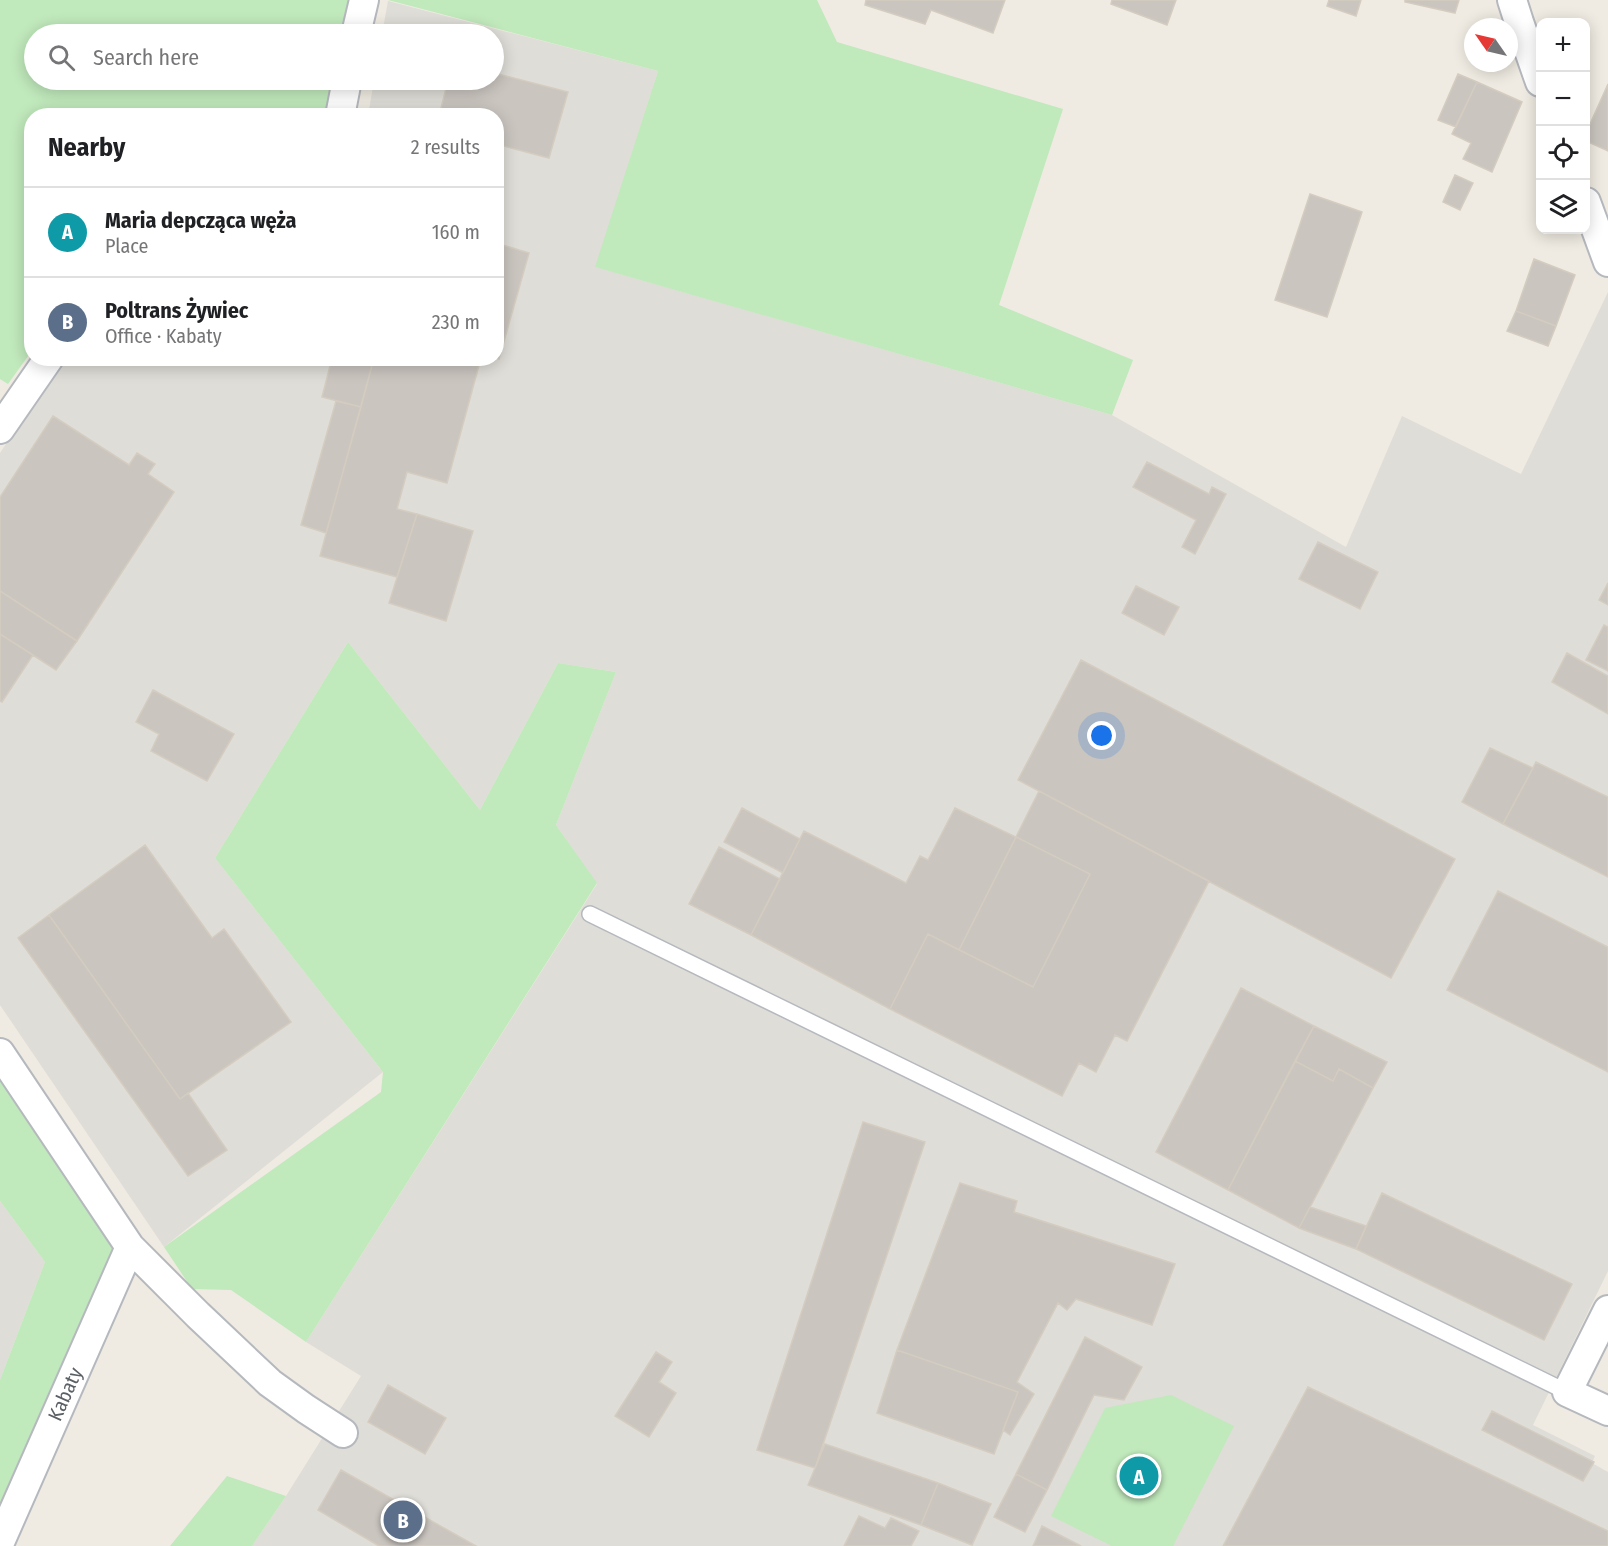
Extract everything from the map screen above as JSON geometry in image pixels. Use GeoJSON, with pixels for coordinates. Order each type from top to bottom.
{"type":"FeatureCollection","features":[{"type":"Feature","properties":{"kind":"street"},"geometry":{"type":"LineString","coordinates":[[358,24],[364,0]]}},
{"type":"Feature","properties":{"kind":"street"},"geometry":{"type":"LineString","coordinates":[[1512,0],[1536,72]]}},
{"type":"Feature","properties":{"kind":"street"},"geometry":{"type":"LineString","coordinates":[[342,108],[345,90]]}},
{"type":"Feature","properties":{"kind":"street"},"geometry":{"type":"LineString","coordinates":[[1590,213],[1608,262]]}},
{"type":"Feature","properties":{"kind":"street"},"geometry":{"type":"LineString","coordinates":[[0,429],[43,366]]}},
{"type":"Feature","properties":{"kind":"street"},"geometry":{"type":"LineString","coordinates":[[0,1053],[130,1247],[270,1383],[343,1433]]}},
{"type":"Feature","properties":{"kind":"street","name":"Kabaty"},"geometry":{"type":"LineString","coordinates":[[0,1542],[130,1247]]}},
{"type":"Feature","properties":{"kind":"street"},"geometry":{"type":"LineString","coordinates":[[1608,1310],[1568,1392],[1608,1411]]}},
{"type":"Feature","properties":{"kind":"lane"},"geometry":{"type":"LineString","coordinates":[[590,914],[1568,1392]]}},
{"type":"Feature","properties":{"kind":"shaded area"},"geometry":{"type":"Polygon","coordinates":[[[388,1],[477,24],[384,24],[388,1]]]}},
{"type":"Feature","properties":{"kind":"shaded area"},"geometry":{"type":"Polygon","coordinates":[[[504,31],[658,71],[596,267],[1112,415],[1346,547],[1402,416],[1521,474],[1608,292],[1608,1271],[1533,1425],[1595,1456],[1592,1463],[1608,1472],[1608,1546],[252,1546],[361,1376],[306,1342],[597,884],[556,825],[616,672],[558,663],[480,810],[348,642],[215,858],[383,1072],[164,1247],[0,1005],[0,453],[57,366],[504,366],[504,108],[369,108],[372,90],[504,90],[504,31]]]}},
{"type":"Feature","properties":{"kind":"shaded area"},"geometry":{"type":"Polygon","coordinates":[[[0,1201],[45,1262],[0,1380],[0,1201]]]}},
{"type":"Feature","properties":{"kind":"green space"},"geometry":{"type":"Polygon","coordinates":[[[0,0],[350,0],[344,24],[24,24],[24,90],[332,90],[328,108],[24,108],[24,362],[8,384],[0,379],[0,0]]]}},
{"type":"Feature","properties":{"kind":"green space"},"geometry":{"type":"Polygon","coordinates":[[[388,0],[817,0],[837,42],[1063,109],[999,305],[1133,360],[1112,415],[595,267],[658,71],[504,31],[504,24],[479,24],[388,0]]]}},
{"type":"Feature","properties":{"kind":"green space"},"geometry":{"type":"Polygon","coordinates":[[[348,642],[480,810],[558,663],[616,672],[556,825],[597,883],[306,1342],[231,1290],[192,1289],[164,1247],[381,1092],[383,1072],[215,858],[348,642]]]}},
{"type":"Feature","properties":{"kind":"green space"},"geometry":{"type":"Polygon","coordinates":[[[0,1065],[130,1247],[0,1542],[0,1380],[45,1262],[0,1201],[0,1065]]]}},
{"type":"Feature","properties":{"kind":"green space"},"geometry":{"type":"Polygon","coordinates":[[[1171,1395],[1234,1426],[1173,1546],[1112,1546],[1051,1516],[1105,1408],[1171,1395]]]}},
{"type":"Feature","properties":{"kind":"green space"},"geometry":{"type":"Polygon","coordinates":[[[227,1476],[286,1496],[252,1546],[170,1546],[227,1476]]]}},
{"type":"Feature","properties":{"kind":"building"},"geometry":{"type":"Polygon","coordinates":[[[866,0],[1005,0],[993,33],[931,10],[925,24],[865,5],[866,0]]]}},
{"type":"Feature","properties":{"kind":"building"},"geometry":{"type":"Polygon","coordinates":[[[1112,0],[1176,0],[1167,25],[1111,4],[1112,0]]]}},
{"type":"Feature","properties":{"kind":"building"},"geometry":{"type":"Polygon","coordinates":[[[1329,0],[1361,0],[1356,16],[1327,6],[1329,0]]]}},
{"type":"Feature","properties":{"kind":"building"},"geometry":{"type":"Polygon","coordinates":[[[1405,0],[1459,0],[1455,13],[1405,2],[1405,0]]]}},
{"type":"Feature","properties":{"kind":"building"},"geometry":{"type":"Polygon","coordinates":[[[1458,74],[1477,82],[1456,127],[1438,120],[1458,74]]]}},
{"type":"Feature","properties":{"kind":"building"},"geometry":{"type":"Polygon","coordinates":[[[504,76],[568,92],[549,158],[504,146],[504,108],[441,108],[446,90],[504,90],[504,76]]]}},
{"type":"Feature","properties":{"kind":"building"},"geometry":{"type":"Polygon","coordinates":[[[1477,82],[1522,102],[1492,172],[1463,159],[1471,143],[1452,134],[1477,82]]]}},
{"type":"Feature","properties":{"kind":"building"},"geometry":{"type":"Polygon","coordinates":[[[1608,84],[1608,151],[1590,143],[1590,124],[1608,84]]]}},
{"type":"Feature","properties":{"kind":"building"},"geometry":{"type":"Polygon","coordinates":[[[1455,175],[1473,183],[1460,210],[1443,202],[1455,175]]]}},
{"type":"Feature","properties":{"kind":"building"},"geometry":{"type":"Polygon","coordinates":[[[1310,194],[1362,212],[1327,317],[1275,300],[1310,194]]]}},
{"type":"Feature","properties":{"kind":"building"},"geometry":{"type":"Polygon","coordinates":[[[504,245],[529,253],[504,341],[504,245]]]}},
{"type":"Feature","properties":{"kind":"building"},"geometry":{"type":"Polygon","coordinates":[[[1534,259],[1575,275],[1556,326],[1516,311],[1534,259]]]}},
{"type":"Feature","properties":{"kind":"building"},"geometry":{"type":"Polygon","coordinates":[[[1516,311],[1556,326],[1548,346],[1507,331],[1516,311]]]}},
{"type":"Feature","properties":{"kind":"building"},"geometry":{"type":"Polygon","coordinates":[[[330,366],[372,366],[361,407],[322,397],[330,366]]]}},
{"type":"Feature","properties":{"kind":"building"},"geometry":{"type":"Polygon","coordinates":[[[372,366],[479,366],[447,483],[407,472],[397,509],[417,514],[397,577],[320,556],[372,366]]]}},
{"type":"Feature","properties":{"kind":"building"},"geometry":{"type":"Polygon","coordinates":[[[336,401],[361,407],[326,533],[301,525],[336,401]]]}},
{"type":"Feature","properties":{"kind":"building"},"geometry":{"type":"Polygon","coordinates":[[[53,416],[129,465],[137,453],[155,464],[148,474],[174,492],[77,641],[0,591],[0,497],[53,416]]]}},
{"type":"Feature","properties":{"kind":"building"},"geometry":{"type":"Polygon","coordinates":[[[1147,462],[1209,494],[1212,487],[1226,494],[1195,554],[1182,547],[1196,520],[1133,487],[1147,462]]]}},
{"type":"Feature","properties":{"kind":"building"},"geometry":{"type":"Polygon","coordinates":[[[417,514],[473,531],[446,621],[389,603],[417,514]]]}},
{"type":"Feature","properties":{"kind":"building"},"geometry":{"type":"Polygon","coordinates":[[[1318,542],[1378,572],[1360,609],[1299,579],[1318,542]]]}},
{"type":"Feature","properties":{"kind":"building"},"geometry":{"type":"Polygon","coordinates":[[[1608,583],[1608,605],[1599,600],[1608,583]]]}},
{"type":"Feature","properties":{"kind":"building"},"geometry":{"type":"Polygon","coordinates":[[[1136,586],[1179,607],[1164,635],[1122,613],[1136,586]]]}},
{"type":"Feature","properties":{"kind":"building"},"geometry":{"type":"Polygon","coordinates":[[[0,591],[77,641],[56,670],[0,634],[0,591]]]}},
{"type":"Feature","properties":{"kind":"building"},"geometry":{"type":"Polygon","coordinates":[[[1604,625],[1608,627],[1608,671],[1586,660],[1604,625]]]}},
{"type":"Feature","properties":{"kind":"building"},"geometry":{"type":"Polygon","coordinates":[[[0,634],[33,655],[2,702],[0,701],[0,634]]]}},
{"type":"Feature","properties":{"kind":"building"},"geometry":{"type":"Polygon","coordinates":[[[1567,653],[1608,676],[1608,714],[1552,682],[1567,653]]]}},
{"type":"Feature","properties":{"kind":"building"},"geometry":{"type":"Polygon","coordinates":[[[1081,660],[1455,859],[1391,978],[1018,780],[1081,660]]]}},
{"type":"Feature","properties":{"kind":"building"},"geometry":{"type":"Polygon","coordinates":[[[153,690],[234,734],[207,781],[151,751],[159,734],[136,722],[153,690]]]}},
{"type":"Feature","properties":{"kind":"building"},"geometry":{"type":"Polygon","coordinates":[[[1490,748],[1533,768],[1503,824],[1462,802],[1490,748]]]}},
{"type":"Feature","properties":{"kind":"building"},"geometry":{"type":"Polygon","coordinates":[[[1536,762],[1608,797],[1608,877],[1503,824],[1536,762]]]}},
{"type":"Feature","properties":{"kind":"building"},"geometry":{"type":"Polygon","coordinates":[[[1039,791],[1209,881],[1127,1041],[1115,1035],[1096,1072],[1079,1063],[1062,1096],[890,1009],[928,934],[1033,987],[1090,874],[1016,837],[1039,791]]]}},
{"type":"Feature","properties":{"kind":"building"},"geometry":{"type":"Polygon","coordinates":[[[742,808],[800,839],[783,873],[724,842],[742,808]]]}},
{"type":"Feature","properties":{"kind":"building"},"geometry":{"type":"Polygon","coordinates":[[[955,808],[1016,837],[959,950],[928,934],[890,1009],[751,935],[804,831],[906,883],[920,856],[928,860],[955,808]]]}},
{"type":"Feature","properties":{"kind":"building"},"geometry":{"type":"Polygon","coordinates":[[[1016,837],[1090,874],[1033,987],[959,950],[1016,837]]]}},
{"type":"Feature","properties":{"kind":"building"},"geometry":{"type":"Polygon","coordinates":[[[145,845],[212,938],[224,929],[291,1022],[180,1099],[49,915],[145,845]]]}},
{"type":"Feature","properties":{"kind":"building"},"geometry":{"type":"Polygon","coordinates":[[[719,847],[780,879],[751,935],[689,904],[719,847]]]}},
{"type":"Feature","properties":{"kind":"building"},"geometry":{"type":"Polygon","coordinates":[[[1498,891],[1608,947],[1608,1072],[1447,990],[1498,891]]]}},
{"type":"Feature","properties":{"kind":"building"},"geometry":{"type":"Polygon","coordinates":[[[49,915],[180,1099],[188,1093],[227,1150],[188,1176],[18,938],[49,915]]]}},
{"type":"Feature","properties":{"kind":"building"},"geometry":{"type":"Polygon","coordinates":[[[1241,988],[1314,1026],[1228,1190],[1156,1152],[1241,988]]]}},
{"type":"Feature","properties":{"kind":"building"},"geometry":{"type":"Polygon","coordinates":[[[1314,1026],[1387,1062],[1373,1088],[1339,1069],[1333,1081],[1295,1061],[1314,1026]]]}},
{"type":"Feature","properties":{"kind":"building"},"geometry":{"type":"Polygon","coordinates":[[[1295,1061],[1333,1081],[1339,1069],[1373,1088],[1299,1228],[1228,1190],[1295,1061]]]}},
{"type":"Feature","properties":{"kind":"building"},"geometry":{"type":"Polygon","coordinates":[[[863,1122],[925,1142],[815,1468],[757,1450],[863,1122]]]}},
{"type":"Feature","properties":{"kind":"building"},"geometry":{"type":"Polygon","coordinates":[[[960,1183],[1017,1201],[1014,1212],[1175,1264],[1152,1325],[1076,1299],[1067,1310],[1058,1303],[1017,1382],[1034,1394],[1010,1435],[1003,1430],[1018,1392],[897,1350],[960,1183]]]}},
{"type":"Feature","properties":{"kind":"building"},"geometry":{"type":"Polygon","coordinates":[[[1382,1193],[1572,1284],[1544,1340],[1356,1249],[1382,1193]]]}},
{"type":"Feature","properties":{"kind":"building"},"geometry":{"type":"Polygon","coordinates":[[[1310,1207],[1366,1226],[1356,1249],[1299,1228],[1310,1207]]]}},
{"type":"Feature","properties":{"kind":"building"},"geometry":{"type":"Polygon","coordinates":[[[1085,1337],[1142,1367],[1124,1400],[1094,1395],[1047,1490],[1016,1474],[1085,1337]]]}},
{"type":"Feature","properties":{"kind":"building"},"geometry":{"type":"Polygon","coordinates":[[[897,1350],[1018,1392],[994,1454],[877,1413],[897,1350]]]}},
{"type":"Feature","properties":{"kind":"building"},"geometry":{"type":"Polygon","coordinates":[[[656,1352],[672,1362],[659,1382],[676,1393],[649,1437],[615,1416],[656,1352]]]}},
{"type":"Feature","properties":{"kind":"building"},"geometry":{"type":"Polygon","coordinates":[[[388,1385],[446,1418],[425,1454],[368,1422],[388,1385]]]}},
{"type":"Feature","properties":{"kind":"building"},"geometry":{"type":"Polygon","coordinates":[[[1308,1387],[1608,1531],[1608,1546],[1223,1546],[1308,1387]]]}},
{"type":"Feature","properties":{"kind":"building"},"geometry":{"type":"Polygon","coordinates":[[[1492,1411],[1594,1462],[1583,1481],[1482,1430],[1492,1411]]]}},
{"type":"Feature","properties":{"kind":"building"},"geometry":{"type":"Polygon","coordinates":[[[825,1444],[938,1483],[921,1525],[808,1485],[825,1444]]]}},
{"type":"Feature","properties":{"kind":"building"},"geometry":{"type":"Polygon","coordinates":[[[341,1470],[476,1546],[379,1546],[318,1510],[341,1470]]]}},
{"type":"Feature","properties":{"kind":"building"},"geometry":{"type":"Polygon","coordinates":[[[1016,1474],[1047,1490],[1025,1532],[994,1517],[1016,1474]]]}},
{"type":"Feature","properties":{"kind":"building"},"geometry":{"type":"Polygon","coordinates":[[[938,1483],[991,1504],[972,1545],[921,1525],[938,1483]]]}},
{"type":"Feature","properties":{"kind":"building"},"geometry":{"type":"Polygon","coordinates":[[[859,1516],[885,1528],[891,1518],[919,1531],[911,1546],[844,1546],[859,1516]]]}},
{"type":"Feature","properties":{"kind":"building"},"geometry":{"type":"Polygon","coordinates":[[[1042,1526],[1081,1546],[1033,1546],[1042,1526]]]}},
{"type":"Feature","properties":{"kind":"place","name":"Maria depcząca węża"},"geometry":{"type":"Point","coordinates":[1139,1476]}},
{"type":"Feature","properties":{"kind":"place","name":"Poltrans Żywiec"},"geometry":{"type":"Point","coordinates":[403,1520]}}]}
